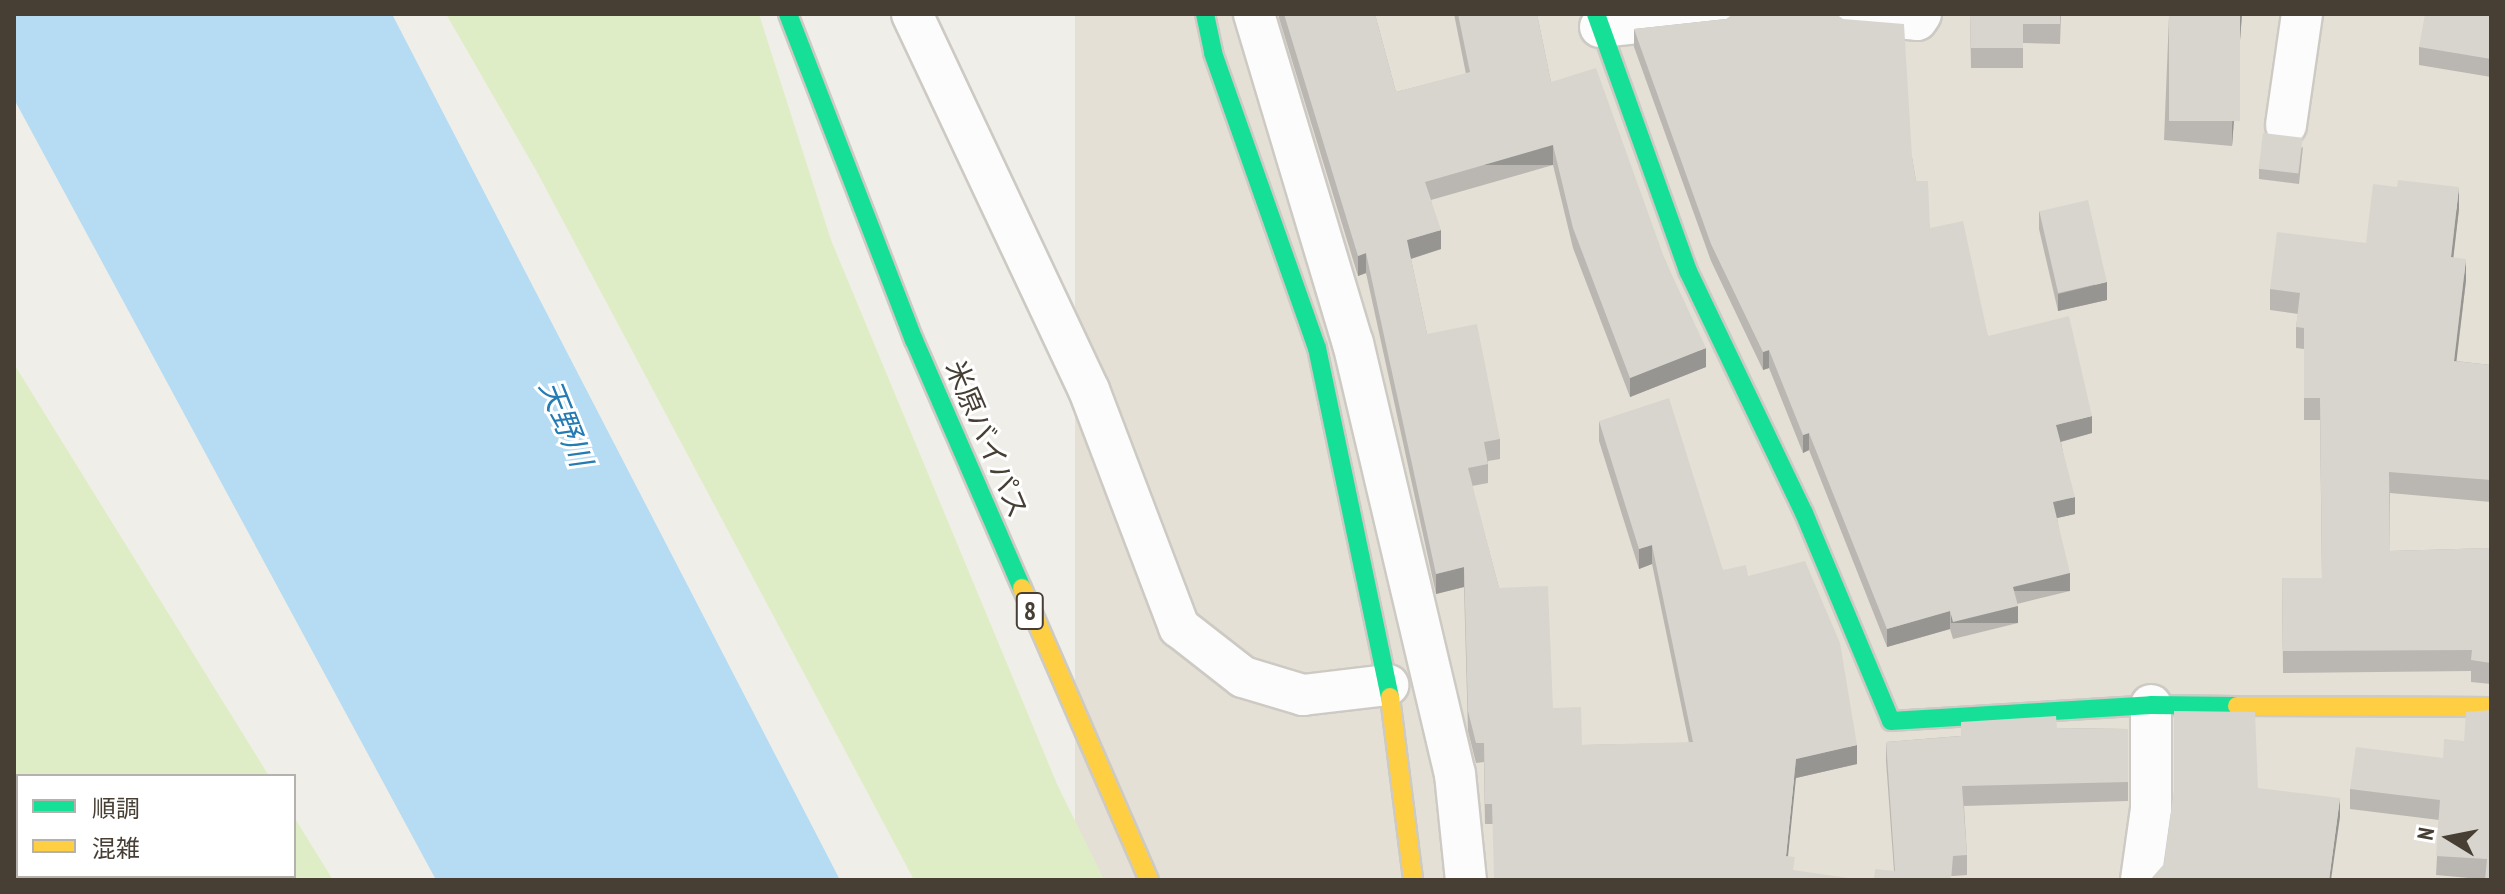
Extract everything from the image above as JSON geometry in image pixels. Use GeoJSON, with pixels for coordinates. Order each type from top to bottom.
{"type":"FeatureCollection","features":[{"type":"Feature","properties":{"kind":"main road","name":"米原バイパス"},"geometry":{"type":"LineString","coordinates":[[788,14],[914,340],[1149,880]]}},
{"type":"Feature","properties":{"kind":"main road"},"geometry":{"type":"LineString","coordinates":[[1205,14],[1213,53],[1317,348],[1388,685],[1413,880]]}},
{"type":"Feature","properties":{"kind":"main road"},"geometry":{"type":"LineString","coordinates":[[1598,20],[1688,271],[1804,513],[1891,721],[2151,705],[2491,707]]}},
{"type":"Feature","properties":{"kind":"street"},"geometry":{"type":"LineString","coordinates":[[912,14],[1089,390],[1179,627],[1243,677],[1303,695],[1388,685]]}},
{"type":"Feature","properties":{"kind":"street"},"geometry":{"type":"LineString","coordinates":[[1254,14],[1357,358],[1455,774],[1466,880]]}},
{"type":"Feature","properties":{"kind":"street"},"geometry":{"type":"LineString","coordinates":[[1598,20],[1724,14]]}},
{"type":"Feature","properties":{"kind":"street"},"geometry":{"type":"LineString","coordinates":[[1846,14],[1917,20],[1921,14]]}},
{"type":"Feature","properties":{"kind":"street"},"geometry":{"type":"LineString","coordinates":[[2286,125],[2302,14]]}},
{"type":"Feature","properties":{"kind":"street"},"geometry":{"type":"LineString","coordinates":[[2141,880],[2151,809],[2151,705]]}},
{"type":"Feature","properties":{"kind":"shaded area"},"geometry":{"type":"Polygon","coordinates":[[[1075,14],[2491,14],[2491,880],[1075,880],[1075,14]]]}},
{"type":"Feature","properties":{"kind":"green space"},"geometry":{"type":"Polygon","coordinates":[[[446,14],[759,14],[831,240],[1057,784],[1104,880],[914,880],[537,172],[446,14]]]}},
{"type":"Feature","properties":{"kind":"green space"},"geometry":{"type":"Polygon","coordinates":[[[14,364],[268,774],[16,774],[16,878],[296,878],[296,820],[333,880],[14,880],[14,364]]]}},
{"type":"Feature","properties":{"kind":"water","name":"天野川"},"geometry":{"type":"Polygon","coordinates":[[[14,14],[392,14],[840,880],[436,880],[14,99],[14,14]]]}},
{"type":"Feature","properties":{"kind":"building"},"geometry":{"type":"Polygon","coordinates":[[[1284,14],[1375,14],[1396,92],[1470,72],[1458,14],[1537,14],[1551,82],[1596,68],[1665,260],[1706,348],[1630,378],[1573,228],[1553,145],[1425,182],[1441,230],[1407,240],[1427,334],[1477,324],[1500,439],[1484,442],[1488,464],[1468,468],[1499,588],[1548,586],[1553,708],[1581,707],[1582,745],[1693,742],[1652,545],[1639,549],[1599,421],[1669,398],[1723,570],[1746,565],[1748,576],[1805,561],[1840,643],[1857,745],[1796,759],[1786,856],[1795,857],[1793,870],[1862,880],[1494,880],[1492,804],[1485,804],[1484,743],[1476,743],[1468,711],[1464,567],[1436,574],[1366,253],[1358,256],[1284,14]]]}},
{"type":"Feature","properties":{"kind":"building"},"geometry":{"type":"Polygon","coordinates":[[[1733,14],[1836,14],[1843,19],[1904,24],[1916,181],[1928,181],[1930,228],[1963,221],[1988,336],[2069,316],[2092,416],[2056,425],[2075,497],[2053,502],[2070,573],[2013,587],[2018,606],[1953,622],[1950,611],[1887,629],[1809,433],[1803,435],[1769,350],[1763,352],[1711,244],[1634,29],[1726,19],[1733,14]]]}},
{"type":"Feature","properties":{"kind":"building"},"geometry":{"type":"Polygon","coordinates":[[[1970,14],[2060,14],[2060,24],[2023,24],[2023,48],[1971,48],[1970,14]]]}},
{"type":"Feature","properties":{"kind":"building"},"geometry":{"type":"Polygon","coordinates":[[[2169,14],[2240,14],[2240,121],[2169,121],[2169,14]]]}},
{"type":"Feature","properties":{"kind":"building"},"geometry":{"type":"Polygon","coordinates":[[[2425,14],[2491,14],[2491,59],[2419,47],[2425,14]]]}},
{"type":"Feature","properties":{"kind":"building"},"geometry":{"type":"Polygon","coordinates":[[[2263,133],[2303,138],[2298,174],[2259,169],[2263,133]]]}},
{"type":"Feature","properties":{"kind":"building"},"geometry":{"type":"Polygon","coordinates":[[[2398,180],[2459,187],[2451,257],[2466,259],[2454,361],[2491,365],[2491,480],[2389,472],[2390,551],[2491,548],[2491,663],[2471,660],[2472,650],[2283,651],[2282,578],[2322,578],[2320,398],[2304,398],[2304,328],[2296,327],[2300,293],[2270,289],[2277,232],[2366,243],[2373,184],[2397,187],[2398,180]]]}},
{"type":"Feature","properties":{"kind":"building"},"geometry":{"type":"Polygon","coordinates":[[[2088,200],[2107,282],[2058,293],[2039,211],[2088,200]]]}},
{"type":"Feature","properties":{"kind":"building"},"geometry":{"type":"Polygon","coordinates":[[[2491,710],[2491,880],[2485,880],[2487,859],[2436,856],[2440,800],[2350,789],[2356,747],[2443,758],[2444,739],[2464,741],[2466,712],[2491,710]]]}},
{"type":"Feature","properties":{"kind":"building"},"geometry":{"type":"Polygon","coordinates":[[[2174,711],[2255,712],[2258,788],[2340,798],[2329,880],[2150,880],[2164,864],[2174,790],[2174,711]]]}},
{"type":"Feature","properties":{"kind":"building"},"geometry":{"type":"Polygon","coordinates":[[[2056,716],[2057,728],[2128,729],[2128,782],[1962,786],[1967,855],[1953,856],[1951,880],[1874,880],[1875,869],[1895,871],[1886,742],[1961,736],[1961,722],[2056,716]]]}},
{"type":"Feature","properties":{"kind":"traffic: fast"},"geometry":{"type":"LineString","coordinates":[[788,14],[914,340],[1022,588]]}},
{"type":"Feature","properties":{"kind":"traffic: fast"},"geometry":{"type":"LineString","coordinates":[[1205,14],[1213,53],[1317,348],[1390,697]]}},
{"type":"Feature","properties":{"kind":"traffic: fast"},"geometry":{"type":"LineString","coordinates":[[1596,14],[1688,271],[1804,513],[1891,721],[2151,705],[2237,706]]}},
{"type":"Feature","properties":{"kind":"traffic: slow"},"geometry":{"type":"LineString","coordinates":[[1022,588],[1149,880]]}},
{"type":"Feature","properties":{"kind":"traffic: slow"},"geometry":{"type":"LineString","coordinates":[[1390,697],[1413,880]]}},
{"type":"Feature","properties":{"kind":"traffic: slow"},"geometry":{"type":"LineString","coordinates":[[2237,706],[2491,707]]}}]}
